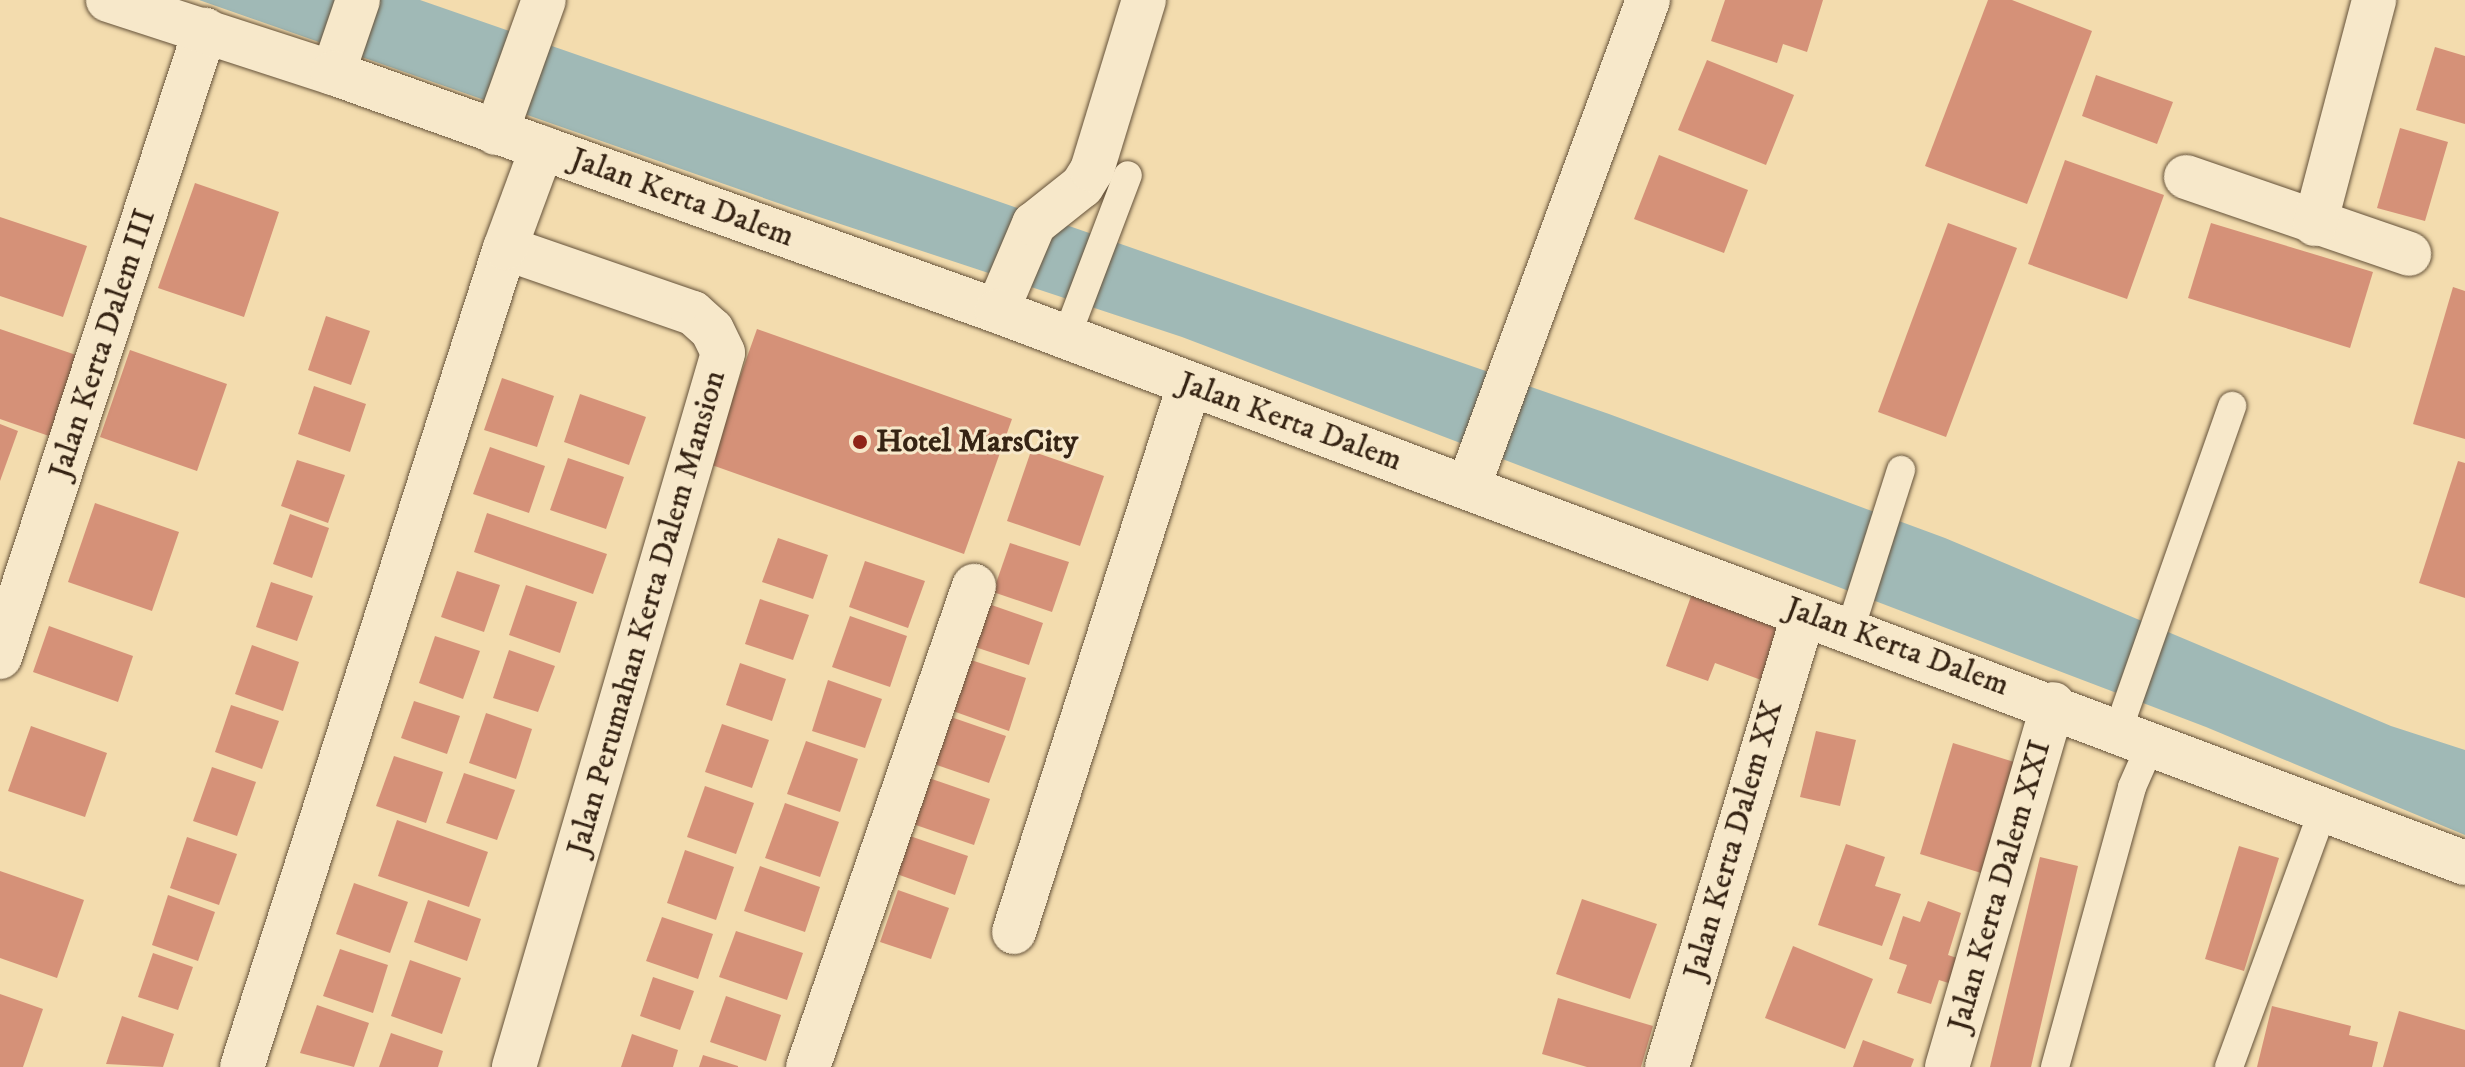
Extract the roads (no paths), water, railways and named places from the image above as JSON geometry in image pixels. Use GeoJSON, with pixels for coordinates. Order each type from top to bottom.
{"type":"FeatureCollection","features":[{"type":"Feature","properties":{"kind":"street","name":"Jalan Kerta Dalem"},"geometry":{"type":"LineString","coordinates":[[108,0],[154,7],[205,30],[335,65],[498,126],[542,148],[1072,325],[1189,386],[1473,472],[1804,614],[1855,614],[2053,704],[2133,723],[2324,808],[2465,863]]}},
{"type":"Feature","properties":{"kind":"street"},"geometry":{"type":"LineString","coordinates":[[335,65],[358,0]]}},
{"type":"Feature","properties":{"kind":"street"},"geometry":{"type":"LineString","coordinates":[[1002,301],[1034,224],[1064,197],[1082,186],[1092,170],[1144,0]]}},
{"type":"Feature","properties":{"kind":"street"},"geometry":{"type":"LineString","coordinates":[[1473,472],[1515,370],[1648,0]]}},
{"type":"Feature","properties":{"kind":"street"},"geometry":{"type":"LineString","coordinates":[[2315,224],[2374,0]]}},
{"type":"Feature","properties":{"kind":"street"},"geometry":{"type":"LineString","coordinates":[[498,126],[541,10]]}},
{"type":"Feature","properties":{"kind":"street","name":"Jalan Kerta Dalem III"},"geometry":{"type":"LineString","coordinates":[[0,657],[205,30]]}},
{"type":"Feature","properties":{"kind":"street"},"geometry":{"type":"LineString","coordinates":[[242,1067],[505,248],[542,148]]}},
{"type":"Feature","properties":{"kind":"street"},"geometry":{"type":"LineString","coordinates":[[2186,177],[2409,254]]}},
{"type":"Feature","properties":{"kind":"street","name":"Jalan Perumahan Kerta Dalem Mansion"},"geometry":{"type":"LineString","coordinates":[[505,248],[693,313],[712,330],[723,353],[514,1067]]}},
{"type":"Feature","properties":{"kind":"street"},"geometry":{"type":"LineString","coordinates":[[1014,932],[1189,386]]}},
{"type":"Feature","properties":{"kind":"street"},"geometry":{"type":"LineString","coordinates":[[808,1067],[974,586]]}},
{"type":"Feature","properties":{"kind":"street","name":"Jalan Kerta Dalem XX"},"geometry":{"type":"LineString","coordinates":[[1667,1067],[1804,614]]}},
{"type":"Feature","properties":{"kind":"street","name":"Jalan Kerta Dalem XXI"},"geometry":{"type":"LineString","coordinates":[[1947,1067],[2053,704]]}},
{"type":"Feature","properties":{"kind":"lane"},"geometry":{"type":"LineString","coordinates":[[1072,325],[1128,175]]}},
{"type":"Feature","properties":{"kind":"lane"},"geometry":{"type":"LineString","coordinates":[[2055,1067],[2132,787],[2133,723],[2161,617],[2232,406]]}},
{"type":"Feature","properties":{"kind":"lane"},"geometry":{"type":"LineString","coordinates":[[1855,614],[1901,470]]}},
{"type":"Feature","properties":{"kind":"lane"},"geometry":{"type":"LineString","coordinates":[[2229,1067],[2324,808]]}},
{"type":"Feature","properties":{"kind":"water"},"geometry":{"type":"Polygon","coordinates":[[[199,0],[420,0],[1609,414],[1945,538],[2391,726],[2465,750],[2465,835],[2206,727],[1182,337],[798,210],[199,0]]]}},
{"type":"Feature","properties":{"kind":"place","name":"Hotel MarsCity"},"geometry":{"type":"Point","coordinates":[860,442]}}]}
